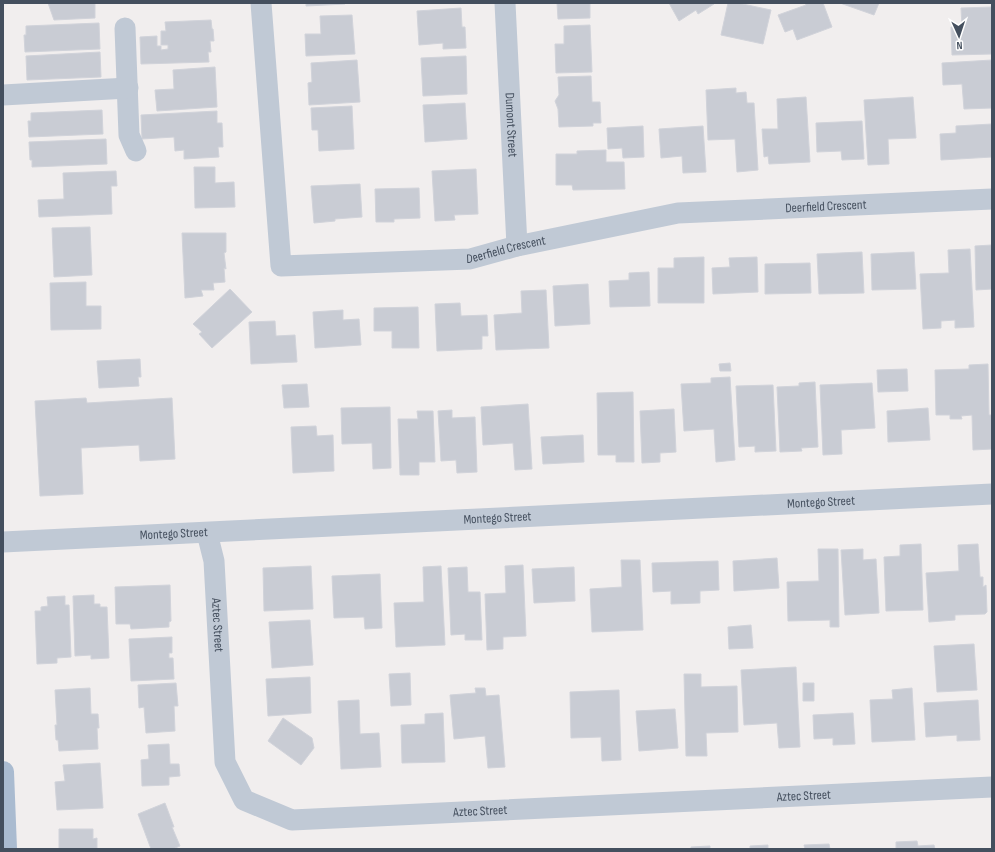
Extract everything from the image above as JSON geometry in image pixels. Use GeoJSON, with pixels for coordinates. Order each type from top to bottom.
{"type":"FeatureCollection","features":[{"type":"Feature","properties":{"kind":"main road"},"geometry":{"type":"LineString","coordinates":[[3,772],[6,849]]}},
{"type":"Feature","properties":{"kind":"street","name":"Deerfield Crescent"},"geometry":{"type":"LineString","coordinates":[[260,3],[281,266],[470,259],[517,246],[678,213],[992,199]]}},
{"type":"Feature","properties":{"kind":"street","name":"Dumont Street"},"geometry":{"type":"LineString","coordinates":[[505,3],[517,246]]}},
{"type":"Feature","properties":{"kind":"street"},"geometry":{"type":"LineString","coordinates":[[125,28],[129,135],[136,151]]}},
{"type":"Feature","properties":{"kind":"street"},"geometry":{"type":"LineString","coordinates":[[3,95],[128,88]]}},
{"type":"Feature","properties":{"kind":"street","name":"Montego Street"},"geometry":{"type":"LineString","coordinates":[[3,542],[992,494]]}},
{"type":"Feature","properties":{"kind":"street","name":"Aztec Street"},"geometry":{"type":"LineString","coordinates":[[207,533],[214,561],[225,762],[244,800],[292,820],[992,787]]}},
{"type":"Feature","properties":{"kind":"building"},"geometry":{"type":"Polygon","coordinates":[[[48,3],[95,3],[95,18],[54,20],[48,3]]]}},
{"type":"Feature","properties":{"kind":"building"},"geometry":{"type":"Polygon","coordinates":[[[306,3],[345,3],[345,4],[306,6],[306,3]]]}},
{"type":"Feature","properties":{"kind":"building"},"geometry":{"type":"Polygon","coordinates":[[[557,3],[590,3],[590,18],[558,19],[557,3]]]}},
{"type":"Feature","properties":{"kind":"building"},"geometry":{"type":"Polygon","coordinates":[[[669,3],[714,4],[698,14],[696,10],[679,21],[669,3]]]}},
{"type":"Feature","properties":{"kind":"building"},"geometry":{"type":"Polygon","coordinates":[[[728,3],[738,3],[771,10],[763,44],[721,35],[728,3]]]}},
{"type":"Feature","properties":{"kind":"building"},"geometry":{"type":"Polygon","coordinates":[[[805,3],[823,3],[832,27],[797,40],[793,29],[785,32],[778,15],[806,5],[805,3]]]}},
{"type":"Feature","properties":{"kind":"building"},"geometry":{"type":"Polygon","coordinates":[[[840,3],[879,3],[874,15],[840,3]]]}},
{"type":"Feature","properties":{"kind":"building"},"geometry":{"type":"Polygon","coordinates":[[[992,7],[992,54],[952,55],[951,27],[962,27],[961,8],[992,7]]]}},
{"type":"Feature","properties":{"kind":"building"},"geometry":{"type":"Polygon","coordinates":[[[461,8],[462,27],[465,27],[466,48],[443,49],[443,43],[419,45],[417,11],[461,8]]]}},
{"type":"Feature","properties":{"kind":"building"},"geometry":{"type":"Polygon","coordinates":[[[352,15],[355,54],[306,56],[305,34],[321,34],[320,16],[352,15]]]}},
{"type":"Feature","properties":{"kind":"building"},"geometry":{"type":"Polygon","coordinates":[[[211,20],[214,41],[210,41],[211,52],[208,52],[209,62],[141,64],[140,37],[157,36],[157,46],[161,46],[161,50],[168,49],[168,45],[161,45],[161,31],[166,31],[165,22],[211,20]]]}},
{"type":"Feature","properties":{"kind":"building"},"geometry":{"type":"Polygon","coordinates":[[[99,23],[100,49],[25,52],[24,35],[26,35],[26,26],[99,23]]]}},
{"type":"Feature","properties":{"kind":"building"},"geometry":{"type":"Polygon","coordinates":[[[590,25],[592,72],[556,73],[555,44],[564,44],[564,26],[590,25]]]}},
{"type":"Feature","properties":{"kind":"building"},"geometry":{"type":"Polygon","coordinates":[[[100,52],[101,77],[27,80],[26,56],[100,52]]]}},
{"type":"Feature","properties":{"kind":"building"},"geometry":{"type":"Polygon","coordinates":[[[466,56],[467,94],[423,96],[421,58],[466,56]]]}},
{"type":"Feature","properties":{"kind":"building"},"geometry":{"type":"Polygon","coordinates":[[[357,60],[360,102],[309,105],[308,83],[312,82],[311,63],[357,60]]]}},
{"type":"Feature","properties":{"kind":"building"},"geometry":{"type":"Polygon","coordinates":[[[992,60],[992,108],[964,109],[962,84],[943,85],[942,63],[992,60]]]}},
{"type":"Feature","properties":{"kind":"building"},"geometry":{"type":"Polygon","coordinates":[[[215,67],[217,107],[157,111],[155,90],[174,89],[173,70],[215,67]]]}},
{"type":"Feature","properties":{"kind":"building"},"geometry":{"type":"Polygon","coordinates":[[[591,76],[592,102],[600,102],[601,123],[593,123],[593,126],[559,127],[558,109],[555,101],[559,95],[558,77],[591,76]]]}},
{"type":"Feature","properties":{"kind":"building"},"geometry":{"type":"Polygon","coordinates":[[[736,88],[736,93],[746,92],[747,103],[754,103],[758,170],[737,172],[735,139],[708,140],[706,90],[736,88]]]}},
{"type":"Feature","properties":{"kind":"building"},"geometry":{"type":"Polygon","coordinates":[[[806,97],[810,162],[769,164],[768,156],[764,157],[762,129],[778,129],[777,99],[806,97]]]}},
{"type":"Feature","properties":{"kind":"building"},"geometry":{"type":"Polygon","coordinates":[[[913,97],[916,138],[888,139],[889,164],[868,165],[864,100],[913,97]]]}},
{"type":"Feature","properties":{"kind":"building"},"geometry":{"type":"Polygon","coordinates":[[[465,103],[467,139],[425,142],[423,105],[465,103]]]}},
{"type":"Feature","properties":{"kind":"building"},"geometry":{"type":"Polygon","coordinates":[[[352,106],[354,149],[319,151],[318,130],[312,130],[311,108],[352,106]]]}},
{"type":"Feature","properties":{"kind":"building"},"geometry":{"type":"Polygon","coordinates":[[[102,110],[103,134],[29,137],[28,121],[31,121],[31,113],[102,110]]]}},
{"type":"Feature","properties":{"kind":"building"},"geometry":{"type":"Polygon","coordinates":[[[217,111],[217,123],[222,123],[223,147],[218,147],[219,157],[184,159],[184,150],[175,151],[174,137],[142,139],[141,115],[217,111]]]}},
{"type":"Feature","properties":{"kind":"building"},"geometry":{"type":"Polygon","coordinates":[[[862,121],[864,159],[842,160],[841,151],[817,152],[816,123],[862,121]]]}},
{"type":"Feature","properties":{"kind":"building"},"geometry":{"type":"Polygon","coordinates":[[[992,124],[992,157],[941,160],[940,134],[956,133],[956,126],[992,124]]]}},
{"type":"Feature","properties":{"kind":"building"},"geometry":{"type":"Polygon","coordinates":[[[643,126],[644,157],[623,158],[622,148],[608,149],[607,128],[643,126]]]}},
{"type":"Feature","properties":{"kind":"building"},"geometry":{"type":"Polygon","coordinates":[[[703,126],[706,172],[683,173],[682,156],[661,158],[659,129],[703,126]]]}},
{"type":"Feature","properties":{"kind":"building"},"geometry":{"type":"Polygon","coordinates":[[[106,139],[107,164],[32,167],[29,142],[106,139]]]}},
{"type":"Feature","properties":{"kind":"building"},"geometry":{"type":"Polygon","coordinates":[[[606,150],[606,162],[624,162],[625,189],[573,190],[572,185],[556,185],[556,154],[577,154],[577,151],[606,150]]]}},
{"type":"Feature","properties":{"kind":"building"},"geometry":{"type":"Polygon","coordinates":[[[194,167],[215,167],[215,183],[234,182],[235,207],[195,208],[194,167]]]}},
{"type":"Feature","properties":{"kind":"building"},"geometry":{"type":"Polygon","coordinates":[[[476,169],[478,214],[454,215],[455,220],[435,221],[432,171],[476,169]]]}},
{"type":"Feature","properties":{"kind":"building"},"geometry":{"type":"Polygon","coordinates":[[[116,171],[117,186],[111,186],[112,214],[39,217],[38,200],[64,199],[63,173],[116,171]]]}},
{"type":"Feature","properties":{"kind":"building"},"geometry":{"type":"Polygon","coordinates":[[[360,184],[362,217],[335,219],[335,221],[314,223],[311,186],[360,184]]]}},
{"type":"Feature","properties":{"kind":"building"},"geometry":{"type":"Polygon","coordinates":[[[419,188],[420,218],[394,219],[394,222],[376,222],[375,189],[419,188]]]}},
{"type":"Feature","properties":{"kind":"building"},"geometry":{"type":"Polygon","coordinates":[[[90,227],[92,275],[54,277],[52,228],[90,227]]]}},
{"type":"Feature","properties":{"kind":"building"},"geometry":{"type":"Polygon","coordinates":[[[182,233],[226,233],[226,252],[224,253],[226,269],[224,268],[225,282],[213,283],[214,290],[201,290],[203,296],[185,298],[182,233]]]}},
{"type":"Feature","properties":{"kind":"building"},"geometry":{"type":"Polygon","coordinates":[[[992,245],[992,289],[976,290],[975,246],[992,245]]]}},
{"type":"Feature","properties":{"kind":"building"},"geometry":{"type":"Polygon","coordinates":[[[970,249],[974,327],[955,328],[955,320],[941,321],[941,328],[923,329],[920,274],[949,273],[948,250],[970,249]]]}},
{"type":"Feature","properties":{"kind":"building"},"geometry":{"type":"Polygon","coordinates":[[[862,252],[864,293],[819,294],[817,254],[862,252]]]}},
{"type":"Feature","properties":{"kind":"building"},"geometry":{"type":"Polygon","coordinates":[[[914,252],[916,289],[872,290],[871,254],[914,252]]]}},
{"type":"Feature","properties":{"kind":"building"},"geometry":{"type":"Polygon","coordinates":[[[704,257],[704,303],[658,303],[658,268],[674,268],[674,258],[704,257]]]}},
{"type":"Feature","properties":{"kind":"building"},"geometry":{"type":"Polygon","coordinates":[[[757,257],[758,292],[713,294],[712,268],[730,267],[729,258],[757,257]]]}},
{"type":"Feature","properties":{"kind":"building"},"geometry":{"type":"Polygon","coordinates":[[[810,263],[811,293],[765,294],[765,264],[810,263]]]}},
{"type":"Feature","properties":{"kind":"building"},"geometry":{"type":"Polygon","coordinates":[[[649,272],[650,306],[610,307],[609,281],[629,280],[629,273],[649,272]]]}},
{"type":"Feature","properties":{"kind":"building"},"geometry":{"type":"Polygon","coordinates":[[[86,282],[86,306],[101,306],[101,329],[51,330],[50,283],[86,282]]]}},
{"type":"Feature","properties":{"kind":"building"},"geometry":{"type":"Polygon","coordinates":[[[588,284],[590,324],[555,326],[553,286],[588,284]]]}},
{"type":"Feature","properties":{"kind":"building"},"geometry":{"type":"Polygon","coordinates":[[[230,289],[252,312],[212,348],[199,334],[202,332],[193,324],[230,289]]]}},
{"type":"Feature","properties":{"kind":"building"},"geometry":{"type":"Polygon","coordinates":[[[546,290],[549,348],[496,350],[494,315],[522,313],[521,291],[546,290]]]}},
{"type":"Feature","properties":{"kind":"building"},"geometry":{"type":"Polygon","coordinates":[[[460,303],[461,316],[487,315],[488,336],[482,336],[482,349],[437,351],[435,304],[460,303]]]}},
{"type":"Feature","properties":{"kind":"building"},"geometry":{"type":"Polygon","coordinates":[[[418,307],[419,348],[392,348],[392,331],[374,331],[374,308],[418,307]]]}},
{"type":"Feature","properties":{"kind":"building"},"geometry":{"type":"Polygon","coordinates":[[[343,310],[343,320],[359,319],[361,345],[315,348],[313,312],[343,310]]]}},
{"type":"Feature","properties":{"kind":"building"},"geometry":{"type":"Polygon","coordinates":[[[275,321],[276,336],[295,335],[297,362],[251,364],[249,322],[275,321]]]}},
{"type":"Feature","properties":{"kind":"building"},"geometry":{"type":"Polygon","coordinates":[[[140,359],[141,377],[138,377],[139,386],[99,388],[97,361],[140,359]]]}},
{"type":"Feature","properties":{"kind":"building"},"geometry":{"type":"Polygon","coordinates":[[[730,363],[731,371],[720,371],[719,364],[730,363]]]}},
{"type":"Feature","properties":{"kind":"building"},"geometry":{"type":"Polygon","coordinates":[[[988,364],[989,415],[992,415],[992,449],[973,450],[972,415],[961,416],[962,419],[950,419],[950,415],[936,415],[935,370],[969,369],[969,365],[988,364]]]}},
{"type":"Feature","properties":{"kind":"building"},"geometry":{"type":"Polygon","coordinates":[[[907,369],[908,391],[878,392],[877,370],[907,369]]]}},
{"type":"Feature","properties":{"kind":"building"},"geometry":{"type":"Polygon","coordinates":[[[730,377],[735,460],[716,462],[714,429],[684,431],[681,384],[711,383],[711,378],[730,377]]]}},
{"type":"Feature","properties":{"kind":"building"},"geometry":{"type":"Polygon","coordinates":[[[815,382],[818,447],[801,448],[802,451],[780,452],[777,387],[799,386],[799,383],[815,382]]]}},
{"type":"Feature","properties":{"kind":"building"},"geometry":{"type":"Polygon","coordinates":[[[872,383],[875,428],[841,430],[842,454],[823,455],[820,385],[872,383]]]}},
{"type":"Feature","properties":{"kind":"building"},"geometry":{"type":"Polygon","coordinates":[[[307,384],[309,407],[284,408],[282,385],[307,384]]]}},
{"type":"Feature","properties":{"kind":"building"},"geometry":{"type":"Polygon","coordinates":[[[773,385],[776,451],[755,452],[755,446],[739,447],[736,386],[773,385]]]}},
{"type":"Feature","properties":{"kind":"building"},"geometry":{"type":"Polygon","coordinates":[[[633,392],[634,462],[616,462],[616,455],[598,455],[597,393],[633,392]]]}},
{"type":"Feature","properties":{"kind":"building"},"geometry":{"type":"Polygon","coordinates":[[[86,398],[87,403],[172,398],[175,459],[140,461],[139,445],[81,448],[83,494],[40,496],[35,401],[86,398]]]}},
{"type":"Feature","properties":{"kind":"building"},"geometry":{"type":"Polygon","coordinates":[[[528,404],[532,469],[515,470],[513,443],[483,445],[481,407],[528,404]]]}},
{"type":"Feature","properties":{"kind":"building"},"geometry":{"type":"Polygon","coordinates":[[[390,407],[391,468],[373,469],[372,443],[342,444],[341,408],[390,407]]]}},
{"type":"Feature","properties":{"kind":"building"},"geometry":{"type":"Polygon","coordinates":[[[928,408],[930,440],[888,442],[887,411],[928,408]]]}},
{"type":"Feature","properties":{"kind":"building"},"geometry":{"type":"Polygon","coordinates":[[[674,409],[676,452],[660,453],[660,462],[642,463],[640,411],[674,409]]]}},
{"type":"Feature","properties":{"kind":"building"},"geometry":{"type":"Polygon","coordinates":[[[452,410],[452,418],[475,417],[477,472],[457,473],[456,460],[441,461],[438,411],[452,410]]]}},
{"type":"Feature","properties":{"kind":"building"},"geometry":{"type":"Polygon","coordinates":[[[417,411],[433,411],[435,462],[419,462],[419,475],[400,475],[398,419],[418,419],[417,411]]]}},
{"type":"Feature","properties":{"kind":"building"},"geometry":{"type":"Polygon","coordinates":[[[316,426],[317,436],[333,435],[334,471],[293,473],[291,427],[316,426]]]}},
{"type":"Feature","properties":{"kind":"building"},"geometry":{"type":"Polygon","coordinates":[[[583,435],[584,462],[543,464],[541,437],[583,435]]]}},
{"type":"Feature","properties":{"kind":"building"},"geometry":{"type":"Polygon","coordinates":[[[921,544],[923,610],[886,611],[884,557],[900,556],[900,545],[921,544]]]}},
{"type":"Feature","properties":{"kind":"building"},"geometry":{"type":"Polygon","coordinates":[[[978,544],[980,577],[983,577],[983,587],[986,585],[987,612],[985,614],[955,615],[955,620],[929,622],[926,573],[959,571],[958,545],[978,544]]]}},
{"type":"Feature","properties":{"kind":"building"},"geometry":{"type":"Polygon","coordinates":[[[818,549],[838,549],[839,627],[830,627],[830,620],[788,621],[787,582],[819,581],[818,549]]]}},
{"type":"Feature","properties":{"kind":"building"},"geometry":{"type":"Polygon","coordinates":[[[863,549],[863,560],[876,559],[879,613],[845,615],[841,550],[863,549]]]}},
{"type":"Feature","properties":{"kind":"building"},"geometry":{"type":"Polygon","coordinates":[[[777,558],[779,588],[734,591],[733,561],[777,558]]]}},
{"type":"Feature","properties":{"kind":"building"},"geometry":{"type":"Polygon","coordinates":[[[621,560],[640,560],[643,630],[592,632],[590,589],[622,587],[621,560]]]}},
{"type":"Feature","properties":{"kind":"building"},"geometry":{"type":"Polygon","coordinates":[[[718,561],[719,590],[700,591],[700,603],[671,604],[671,591],[653,592],[652,563],[718,561]]]}},
{"type":"Feature","properties":{"kind":"building"},"geometry":{"type":"Polygon","coordinates":[[[523,565],[526,636],[503,637],[503,649],[487,650],[485,594],[506,593],[505,566],[523,565]]]}},
{"type":"Feature","properties":{"kind":"building"},"geometry":{"type":"Polygon","coordinates":[[[311,566],[313,609],[264,611],[263,568],[311,566]]]}},
{"type":"Feature","properties":{"kind":"building"},"geometry":{"type":"Polygon","coordinates":[[[441,566],[445,645],[396,647],[394,603],[424,602],[423,567],[441,566]]]}},
{"type":"Feature","properties":{"kind":"building"},"geometry":{"type":"Polygon","coordinates":[[[467,567],[468,592],[480,592],[482,640],[465,640],[465,634],[451,635],[448,568],[467,567]]]}},
{"type":"Feature","properties":{"kind":"building"},"geometry":{"type":"Polygon","coordinates":[[[574,567],[575,601],[534,603],[532,569],[574,567]]]}},
{"type":"Feature","properties":{"kind":"building"},"geometry":{"type":"Polygon","coordinates":[[[380,574],[382,628],[365,629],[364,617],[334,618],[332,576],[380,574]]]}},
{"type":"Feature","properties":{"kind":"building"},"geometry":{"type":"Polygon","coordinates":[[[170,585],[171,621],[169,622],[169,627],[131,629],[130,624],[116,624],[115,587],[170,585]]]}},
{"type":"Feature","properties":{"kind":"building"},"geometry":{"type":"Polygon","coordinates":[[[94,595],[94,604],[100,604],[100,607],[107,607],[109,658],[91,659],[91,655],[75,656],[73,596],[94,595]]]}},
{"type":"Feature","properties":{"kind":"building"},"geometry":{"type":"Polygon","coordinates":[[[65,596],[65,605],[69,605],[71,657],[57,658],[57,663],[37,664],[35,611],[41,611],[41,607],[48,606],[47,597],[65,596]]]}},
{"type":"Feature","properties":{"kind":"building"},"geometry":{"type":"Polygon","coordinates":[[[310,620],[313,665],[272,668],[269,622],[310,620]]]}},
{"type":"Feature","properties":{"kind":"building"},"geometry":{"type":"Polygon","coordinates":[[[751,625],[753,648],[729,649],[728,627],[751,625]]]}},
{"type":"Feature","properties":{"kind":"building"},"geometry":{"type":"Polygon","coordinates":[[[172,637],[172,653],[169,653],[169,658],[173,658],[174,679],[131,681],[129,639],[172,637]]]}},
{"type":"Feature","properties":{"kind":"building"},"geometry":{"type":"Polygon","coordinates":[[[974,644],[977,690],[937,692],[934,646],[974,644]]]}},
{"type":"Feature","properties":{"kind":"building"},"geometry":{"type":"Polygon","coordinates":[[[796,667],[800,747],[779,748],[777,723],[744,725],[741,670],[796,667]]]}},
{"type":"Feature","properties":{"kind":"building"},"geometry":{"type":"Polygon","coordinates":[[[410,673],[411,705],[391,706],[389,674],[410,673]]]}},
{"type":"Feature","properties":{"kind":"building"},"geometry":{"type":"Polygon","coordinates":[[[684,674],[701,674],[701,687],[737,686],[738,732],[706,733],[707,756],[686,756],[684,674]]]}},
{"type":"Feature","properties":{"kind":"building"},"geometry":{"type":"Polygon","coordinates":[[[310,677],[311,713],[268,716],[266,679],[310,677]]]}},
{"type":"Feature","properties":{"kind":"building"},"geometry":{"type":"Polygon","coordinates":[[[176,683],[178,706],[174,706],[175,731],[146,733],[144,707],[139,708],[138,685],[176,683]]]}},
{"type":"Feature","properties":{"kind":"building"},"geometry":{"type":"Polygon","coordinates":[[[803,683],[814,683],[814,701],[803,701],[803,683]]]}},
{"type":"Feature","properties":{"kind":"building"},"geometry":{"type":"Polygon","coordinates":[[[90,688],[91,714],[98,714],[98,749],[59,751],[58,740],[56,740],[55,725],[57,725],[55,690],[90,688]]]}},
{"type":"Feature","properties":{"kind":"building"},"geometry":{"type":"Polygon","coordinates":[[[475,688],[485,688],[486,696],[499,695],[505,767],[488,768],[485,736],[454,739],[450,695],[476,693],[475,688]]]}},
{"type":"Feature","properties":{"kind":"building"},"geometry":{"type":"Polygon","coordinates":[[[912,688],[915,740],[872,742],[870,700],[893,699],[892,690],[912,688]]]}},
{"type":"Feature","properties":{"kind":"building"},"geometry":{"type":"Polygon","coordinates":[[[619,690],[621,760],[602,761],[601,737],[571,738],[570,692],[619,690]]]}},
{"type":"Feature","properties":{"kind":"building"},"geometry":{"type":"Polygon","coordinates":[[[359,700],[360,734],[379,733],[381,767],[341,769],[338,701],[359,700]]]}},
{"type":"Feature","properties":{"kind":"building"},"geometry":{"type":"Polygon","coordinates":[[[978,700],[980,740],[957,741],[957,735],[926,737],[924,703],[978,700]]]}},
{"type":"Feature","properties":{"kind":"building"},"geometry":{"type":"Polygon","coordinates":[[[675,709],[678,748],[639,751],[636,711],[675,709]]]}},
{"type":"Feature","properties":{"kind":"building"},"geometry":{"type":"Polygon","coordinates":[[[443,713],[445,762],[402,763],[401,725],[425,724],[425,714],[443,713]]]}},
{"type":"Feature","properties":{"kind":"building"},"geometry":{"type":"Polygon","coordinates":[[[853,713],[855,744],[833,745],[833,738],[814,739],[813,715],[853,713]]]}},
{"type":"Feature","properties":{"kind":"building"},"geometry":{"type":"Polygon","coordinates":[[[283,718],[312,738],[314,748],[301,765],[268,741],[283,718]]]}},
{"type":"Feature","properties":{"kind":"building"},"geometry":{"type":"Polygon","coordinates":[[[169,744],[170,764],[179,764],[180,776],[169,777],[169,785],[142,786],[141,760],[149,759],[148,745],[169,744]]]}},
{"type":"Feature","properties":{"kind":"building"},"geometry":{"type":"Polygon","coordinates":[[[100,763],[103,808],[57,810],[55,782],[65,781],[63,765],[100,763]]]}},
{"type":"Feature","properties":{"kind":"building"},"geometry":{"type":"Polygon","coordinates":[[[165,803],[174,827],[172,827],[180,846],[173,849],[151,849],[138,814],[165,803]]]}},
{"type":"Feature","properties":{"kind":"building"},"geometry":{"type":"Polygon","coordinates":[[[59,829],[93,829],[93,839],[97,838],[97,849],[59,849],[59,829]]]}},
{"type":"Feature","properties":{"kind":"building"},"geometry":{"type":"Polygon","coordinates":[[[917,841],[918,846],[934,845],[935,849],[896,849],[896,842],[917,841]]]}},
{"type":"Feature","properties":{"kind":"building"},"geometry":{"type":"Polygon","coordinates":[[[829,844],[830,849],[805,849],[804,845],[829,844]]]}},
{"type":"Feature","properties":{"kind":"building"},"geometry":{"type":"Polygon","coordinates":[[[768,845],[768,849],[750,849],[750,846],[768,845]]]}},
{"type":"Feature","properties":{"kind":"building"},"geometry":{"type":"Polygon","coordinates":[[[710,846],[710,849],[691,849],[691,847],[710,846]]]}}]}
